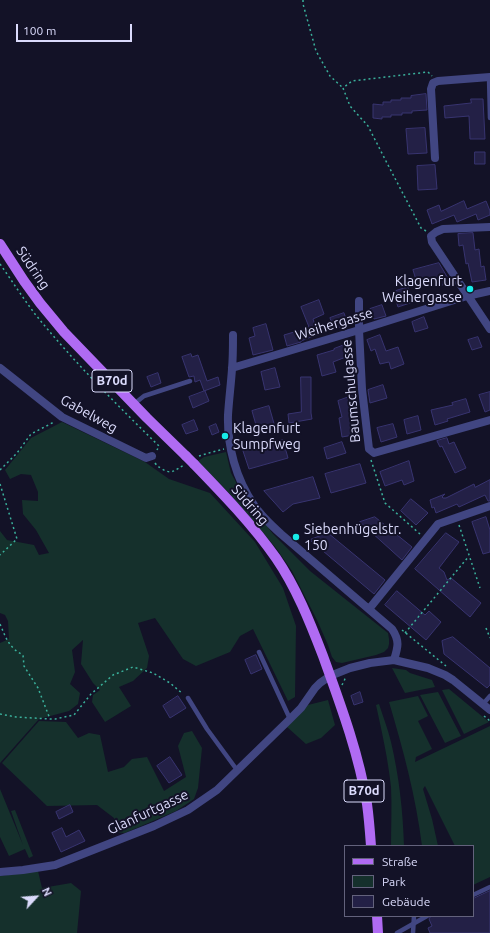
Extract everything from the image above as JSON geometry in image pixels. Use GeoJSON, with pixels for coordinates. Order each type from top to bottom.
{"type":"FeatureCollection","features":[{"type":"Feature","properties":{"kind":"main road","name":"Südring"},"geometry":{"type":"LineString","coordinates":[[0,244],[24,281],[64,332],[194,464],[253,528],[276,558],[293,586],[315,635],[347,726],[367,804],[371,845]]}},
{"type":"Feature","properties":{"kind":"main road"},"geometry":{"type":"LineString","coordinates":[[377,917],[378,933]]}},
{"type":"Feature","properties":{"kind":"street"},"geometry":{"type":"LineString","coordinates":[[435,158],[431,89],[433,83],[438,81],[489,77]]}},
{"type":"Feature","properties":{"kind":"street"},"geometry":{"type":"LineString","coordinates":[[490,227],[443,229],[431,236],[432,242],[490,329]]}},
{"type":"Feature","properties":{"kind":"street","name":"Weihergasse"},"geometry":{"type":"LineString","coordinates":[[232,368],[467,296],[490,291]]}},
{"type":"Feature","properties":{"kind":"street","name":"Baumschulgasse"},"geometry":{"type":"LineString","coordinates":[[359,301],[362,389],[369,449],[374,453],[490,420]]}},
{"type":"Feature","properties":{"kind":"street"},"geometry":{"type":"LineString","coordinates":[[233,335],[228,416],[231,448],[235,468],[245,490],[255,506],[266,520],[281,534],[392,629],[397,635],[398,642],[394,660],[428,668],[445,675],[463,687],[486,710]]}},
{"type":"Feature","properties":{"kind":"street","name":"Gabelweg"},"geometry":{"type":"LineString","coordinates":[[0,368],[62,418],[146,458],[152,456]]}},
{"type":"Feature","properties":{"kind":"street"},"geometry":{"type":"LineString","coordinates":[[369,609],[438,524],[490,506]]}},
{"type":"Feature","properties":{"kind":"street","name":"Glanfurtgasse"},"geometry":{"type":"LineString","coordinates":[[0,872],[55,865],[154,826],[188,810],[217,790],[301,708],[320,683],[330,676],[350,668],[370,663],[394,660]]}},
{"type":"Feature","properties":{"kind":"lane"},"geometry":{"type":"LineString","coordinates":[[489,77],[490,118]]}},
{"type":"Feature","properties":{"kind":"lane"},"geometry":{"type":"LineString","coordinates":[[134,404],[144,396],[190,381]]}},
{"type":"Feature","properties":{"kind":"lane"},"geometry":{"type":"LineString","coordinates":[[259,652],[290,719]]}},
{"type":"Feature","properties":{"kind":"lane"},"geometry":{"type":"LineString","coordinates":[[486,710],[490,696]]}},
{"type":"Feature","properties":{"kind":"lane"},"geometry":{"type":"LineString","coordinates":[[188,698],[207,729],[237,770]]}},
{"type":"Feature","properties":{"kind":"lane"},"geometry":{"type":"LineString","coordinates":[[474,895],[490,887]]}},
{"type":"Feature","properties":{"kind":"lane"},"geometry":{"type":"LineString","coordinates":[[413,933],[414,917]]}},
{"type":"Feature","properties":{"kind":"lane"},"geometry":{"type":"LineString","coordinates":[[397,933],[425,917]]}},
{"type":"Feature","properties":{"kind":"path"},"geometry":{"type":"LineString","coordinates":[[303,0],[316,51],[330,76],[343,88],[350,106],[368,126],[421,228],[431,236]]}},
{"type":"Feature","properties":{"kind":"path"},"geometry":{"type":"LineString","coordinates":[[343,88],[352,81],[428,72],[438,81]]}},
{"type":"Feature","properties":{"kind":"path"},"geometry":{"type":"LineString","coordinates":[[0,470],[17,453],[31,434],[62,418]]}},
{"type":"Feature","properties":{"kind":"path"},"geometry":{"type":"LineString","coordinates":[[374,453],[370,457],[385,503],[426,539]]}},
{"type":"Feature","properties":{"kind":"path"},"geometry":{"type":"LineString","coordinates":[[0,484],[17,539],[0,555]]}},
{"type":"Feature","properties":{"kind":"path"},"geometry":{"type":"LineString","coordinates":[[457,518],[480,588]]}},
{"type":"Feature","properties":{"kind":"path"},"geometry":{"type":"LineString","coordinates":[[406,633],[469,556]]}},
{"type":"Feature","properties":{"kind":"path"},"geometry":{"type":"LineString","coordinates":[[0,624],[9,644],[16,652],[23,655],[24,666],[38,688],[50,719]]}},
{"type":"Feature","properties":{"kind":"path"},"geometry":{"type":"LineString","coordinates":[[400,628],[450,670]]}},
{"type":"Feature","properties":{"kind":"path"},"geometry":{"type":"LineString","coordinates":[[486,628],[490,638]]}},
{"type":"Feature","properties":{"kind":"path"},"geometry":{"type":"LineString","coordinates":[[0,714],[16,718],[50,719],[74,715],[91,694],[113,675],[133,667],[153,673],[170,683],[188,698]]}},
{"type":"Feature","properties":{"kind":"path"},"geometry":{"type":"LineString","coordinates":[[342,686],[345,679],[349,678]]}},
{"type":"Feature","properties":{"kind":"path"},"geometry":{"type":"LineString","coordinates":[[486,710],[490,721]]}},
{"type":"Feature","properties":{"kind":"green space"},"geometry":{"type":"Polygon","coordinates":[[[62,422],[145,462],[169,479],[210,493],[255,542],[283,588],[296,626],[295,697],[288,701],[253,629],[240,636],[230,652],[196,666],[183,659],[155,618],[138,623],[149,656],[147,668],[133,681],[119,687],[131,706],[105,722],[92,702],[93,695],[100,690],[93,683],[81,664],[83,640],[72,650],[75,672],[70,684],[80,693],[78,704],[69,711],[39,719],[0,763],[0,643],[9,639],[8,621],[5,615],[0,613],[0,531],[7,540],[34,545],[39,555],[49,553],[36,530],[23,514],[22,500],[38,501],[38,492],[31,475],[21,474],[10,479],[5,470],[31,438],[62,422]]]}},
{"type":"Feature","properties":{"kind":"green space"},"geometry":{"type":"Polygon","coordinates":[[[226,452],[231,473],[243,495],[273,534],[310,571],[388,633],[389,644],[388,648],[384,652],[342,663],[336,662],[332,657],[317,620],[292,571],[276,548],[232,496],[198,461],[204,457],[226,452]]]}},
{"type":"Feature","properties":{"kind":"green space"},"geometry":{"type":"Polygon","coordinates":[[[392,668],[406,670],[410,673],[432,680],[435,687],[405,693],[392,668]]]}},
{"type":"Feature","properties":{"kind":"green space"},"geometry":{"type":"Polygon","coordinates":[[[449,689],[489,722],[464,734],[442,690],[449,689]]]}},
{"type":"Feature","properties":{"kind":"green space"},"geometry":{"type":"Polygon","coordinates":[[[438,692],[461,736],[445,743],[420,695],[438,692]]]}},
{"type":"Feature","properties":{"kind":"green space"},"geometry":{"type":"Polygon","coordinates":[[[418,696],[428,716],[418,721],[432,749],[416,757],[415,762],[490,726],[490,877],[474,885],[474,845],[454,845],[425,786],[423,789],[438,845],[422,845],[408,773],[389,702],[418,696]]]}},
{"type":"Feature","properties":{"kind":"green space"},"geometry":{"type":"Polygon","coordinates":[[[328,700],[335,725],[321,738],[306,744],[287,727],[308,705],[328,700]]]}},
{"type":"Feature","properties":{"kind":"green space"},"geometry":{"type":"Polygon","coordinates":[[[379,704],[390,737],[402,807],[404,845],[391,845],[391,787],[387,756],[376,705],[379,704]]]}},
{"type":"Feature","properties":{"kind":"green space"},"geometry":{"type":"Polygon","coordinates":[[[39,721],[66,722],[78,738],[89,733],[100,735],[108,772],[124,767],[132,759],[147,757],[164,791],[186,777],[178,746],[184,733],[192,731],[202,748],[198,788],[194,799],[176,811],[125,833],[113,832],[114,818],[97,805],[47,806],[2,763],[39,721]]]}},
{"type":"Feature","properties":{"kind":"green space"},"geometry":{"type":"Polygon","coordinates":[[[0,789],[23,845],[11,811],[15,810],[33,856],[29,858],[25,849],[9,856],[0,837],[0,789]]]}},
{"type":"Feature","properties":{"kind":"green space"},"geometry":{"type":"Polygon","coordinates":[[[38,871],[42,888],[71,883],[81,891],[77,933],[0,933],[0,876],[38,871]]]}},
{"type":"Feature","properties":{"kind":"building"},"geometry":{"type":"Polygon","coordinates":[[[426,94],[427,110],[402,113],[402,115],[391,115],[391,117],[382,117],[382,119],[373,118],[373,104],[383,105],[383,102],[391,102],[391,100],[401,100],[401,98],[411,98],[411,96],[426,94]]]}},
{"type":"Feature","properties":{"kind":"building"},"geometry":{"type":"Polygon","coordinates":[[[471,99],[483,99],[485,139],[470,139],[469,116],[445,118],[444,106],[471,103],[471,99]]]}},
{"type":"Feature","properties":{"kind":"building"},"geometry":{"type":"Polygon","coordinates":[[[425,128],[427,153],[408,154],[406,129],[425,128]]]}},
{"type":"Feature","properties":{"kind":"building"},"geometry":{"type":"Polygon","coordinates":[[[475,152],[485,152],[485,164],[475,164],[475,152]]]}},
{"type":"Feature","properties":{"kind":"building"},"geometry":{"type":"Polygon","coordinates":[[[435,165],[437,189],[418,190],[417,166],[435,165]]]}},
{"type":"Feature","properties":{"kind":"building"},"geometry":{"type":"Polygon","coordinates":[[[464,201],[467,209],[486,201],[490,215],[478,220],[476,214],[457,222],[454,215],[432,224],[427,210],[439,205],[441,211],[464,201]]]}},
{"type":"Feature","properties":{"kind":"building"},"geometry":{"type":"Polygon","coordinates":[[[473,233],[475,250],[479,249],[481,267],[484,266],[486,280],[472,282],[468,263],[466,264],[463,245],[459,246],[458,234],[473,233]]]}},
{"type":"Feature","properties":{"kind":"building"},"geometry":{"type":"Polygon","coordinates":[[[439,263],[449,280],[441,286],[434,278],[417,283],[413,270],[439,263]]]}},
{"type":"Feature","properties":{"kind":"building"},"geometry":{"type":"Polygon","coordinates":[[[408,287],[413,302],[398,307],[393,292],[408,287]]]}},
{"type":"Feature","properties":{"kind":"building"},"geometry":{"type":"Polygon","coordinates":[[[319,300],[324,314],[313,319],[318,335],[287,346],[284,335],[309,327],[301,307],[319,300]]]}},
{"type":"Feature","properties":{"kind":"building"},"geometry":{"type":"Polygon","coordinates":[[[382,305],[386,316],[374,319],[370,309],[382,305]]]}},
{"type":"Feature","properties":{"kind":"building"},"geometry":{"type":"Polygon","coordinates":[[[344,313],[348,324],[334,329],[330,318],[344,313]]]}},
{"type":"Feature","properties":{"kind":"building"},"geometry":{"type":"Polygon","coordinates":[[[424,317],[428,328],[415,332],[412,322],[424,317]]]}},
{"type":"Feature","properties":{"kind":"building"},"geometry":{"type":"Polygon","coordinates":[[[266,324],[273,350],[253,355],[249,338],[255,336],[253,328],[266,324]]]}},
{"type":"Feature","properties":{"kind":"building"},"geometry":{"type":"Polygon","coordinates":[[[380,335],[386,351],[398,347],[404,364],[391,369],[389,362],[380,364],[375,349],[371,351],[367,340],[380,335]]]}},
{"type":"Feature","properties":{"kind":"building"},"geometry":{"type":"Polygon","coordinates":[[[478,337],[482,347],[472,350],[468,340],[478,337]]]}},
{"type":"Feature","properties":{"kind":"building"},"geometry":{"type":"Polygon","coordinates":[[[347,344],[351,355],[333,362],[336,372],[322,376],[317,355],[347,344]]]}},
{"type":"Feature","properties":{"kind":"building"},"geometry":{"type":"Polygon","coordinates":[[[191,354],[192,357],[198,355],[207,381],[218,377],[220,385],[204,391],[200,380],[195,382],[194,376],[189,377],[182,357],[191,354]]]}},
{"type":"Feature","properties":{"kind":"building"},"geometry":{"type":"Polygon","coordinates":[[[275,368],[280,387],[265,390],[261,372],[275,368]]]}},
{"type":"Feature","properties":{"kind":"building"},"geometry":{"type":"Polygon","coordinates":[[[158,373],[161,383],[151,387],[147,377],[158,373]]]}},
{"type":"Feature","properties":{"kind":"building"},"geometry":{"type":"Polygon","coordinates":[[[301,377],[311,377],[312,419],[289,423],[288,414],[301,412],[301,377]]]}},
{"type":"Feature","properties":{"kind":"building"},"geometry":{"type":"Polygon","coordinates":[[[383,385],[387,398],[370,403],[368,390],[383,385]]]}},
{"type":"Feature","properties":{"kind":"building"},"geometry":{"type":"Polygon","coordinates":[[[205,391],[209,401],[193,408],[189,397],[205,391]]]}},
{"type":"Feature","properties":{"kind":"building"},"geometry":{"type":"Polygon","coordinates":[[[490,392],[490,410],[485,412],[479,395],[490,392]]]}},
{"type":"Feature","properties":{"kind":"building"},"geometry":{"type":"Polygon","coordinates":[[[352,396],[359,434],[342,437],[339,418],[342,417],[338,401],[352,396]]]}},
{"type":"Feature","properties":{"kind":"building"},"geometry":{"type":"Polygon","coordinates":[[[466,399],[470,412],[447,419],[448,421],[435,425],[431,410],[453,405],[452,403],[466,399]]]}},
{"type":"Feature","properties":{"kind":"building"},"geometry":{"type":"Polygon","coordinates":[[[269,406],[275,427],[258,432],[252,411],[269,406]]]}},
{"type":"Feature","properties":{"kind":"building"},"geometry":{"type":"Polygon","coordinates":[[[418,416],[421,430],[407,434],[404,420],[418,416]]]}},
{"type":"Feature","properties":{"kind":"building"},"geometry":{"type":"Polygon","coordinates":[[[194,420],[198,430],[186,434],[182,425],[194,420]]]}},
{"type":"Feature","properties":{"kind":"building"},"geometry":{"type":"Polygon","coordinates":[[[216,424],[219,432],[212,435],[209,427],[216,424]]]}},
{"type":"Feature","properties":{"kind":"building"},"geometry":{"type":"Polygon","coordinates":[[[393,424],[397,437],[381,442],[377,428],[393,424]]]}},
{"type":"Feature","properties":{"kind":"building"},"geometry":{"type":"Polygon","coordinates":[[[447,438],[449,444],[454,442],[466,468],[455,473],[442,446],[440,447],[437,441],[447,438]]]}},
{"type":"Feature","properties":{"kind":"building"},"geometry":{"type":"Polygon","coordinates":[[[283,440],[288,458],[249,469],[243,451],[283,440]]]}},
{"type":"Feature","properties":{"kind":"building"},"geometry":{"type":"Polygon","coordinates":[[[342,442],[346,453],[327,459],[324,448],[342,442]]]}},
{"type":"Feature","properties":{"kind":"building"},"geometry":{"type":"Polygon","coordinates":[[[409,461],[414,481],[404,485],[402,480],[385,486],[380,472],[409,461]]]}},
{"type":"Feature","properties":{"kind":"building"},"geometry":{"type":"Polygon","coordinates":[[[360,464],[366,483],[331,493],[325,474],[360,464]]]}},
{"type":"Feature","properties":{"kind":"building"},"geometry":{"type":"Polygon","coordinates":[[[313,477],[320,498],[293,504],[283,512],[264,491],[313,477]]]}},
{"type":"Feature","properties":{"kind":"building"},"geometry":{"type":"Polygon","coordinates":[[[490,480],[490,501],[488,501],[485,495],[459,507],[457,504],[436,513],[434,507],[432,508],[430,500],[445,494],[442,497],[446,498],[474,484],[475,487],[490,480]]]}},
{"type":"Feature","properties":{"kind":"building"},"geometry":{"type":"Polygon","coordinates":[[[411,499],[428,513],[416,525],[401,511],[411,499]]]}},
{"type":"Feature","properties":{"kind":"building"},"geometry":{"type":"Polygon","coordinates":[[[375,517],[412,547],[402,560],[360,522],[375,517]]]}},
{"type":"Feature","properties":{"kind":"building"},"geometry":{"type":"Polygon","coordinates":[[[486,517],[490,530],[490,552],[483,554],[472,522],[486,517]]]}},
{"type":"Feature","properties":{"kind":"building"},"geometry":{"type":"Polygon","coordinates":[[[328,533],[385,580],[374,594],[310,540],[328,533]]]}},
{"type":"Feature","properties":{"kind":"building"},"geometry":{"type":"Polygon","coordinates":[[[446,533],[459,542],[439,568],[444,572],[447,580],[451,578],[481,603],[470,617],[415,569],[446,533]]]}},
{"type":"Feature","properties":{"kind":"building"},"geometry":{"type":"Polygon","coordinates":[[[397,591],[425,615],[429,611],[441,622],[426,640],[385,605],[397,591]]]}},
{"type":"Feature","properties":{"kind":"building"},"geometry":{"type":"Polygon","coordinates":[[[453,637],[490,668],[490,685],[487,688],[444,654],[442,641],[453,637]]]}},
{"type":"Feature","properties":{"kind":"building"},"geometry":{"type":"Polygon","coordinates":[[[256,655],[262,669],[251,674],[245,660],[256,655]]]}},
{"type":"Feature","properties":{"kind":"building"},"geometry":{"type":"Polygon","coordinates":[[[360,692],[363,702],[354,705],[351,696],[360,692]]]}},
{"type":"Feature","properties":{"kind":"building"},"geometry":{"type":"Polygon","coordinates":[[[178,696],[186,708],[170,718],[163,706],[178,696]]]}},
{"type":"Feature","properties":{"kind":"building"},"geometry":{"type":"Polygon","coordinates":[[[170,757],[182,775],[169,783],[157,766],[170,757]]]}},
{"type":"Feature","properties":{"kind":"building"},"geometry":{"type":"Polygon","coordinates":[[[70,805],[73,812],[59,819],[56,812],[70,805]]]}},
{"type":"Feature","properties":{"kind":"building"},"geometry":{"type":"Polygon","coordinates":[[[62,828],[66,837],[79,830],[85,841],[61,852],[52,833],[62,828]]]}},
{"type":"Feature","properties":{"kind":"building"},"geometry":{"type":"Polygon","coordinates":[[[490,891],[490,933],[430,933],[428,928],[432,926],[429,919],[430,917],[474,917],[474,899],[490,891]]]}},
{"type":"Feature","properties":{"kind":"place","name":"Klagenfurt Weihergasse"},"geometry":{"type":"Point","coordinates":[470,289]}},
{"type":"Feature","properties":{"kind":"place","name":"Klagenfurt Sumpfweg"},"geometry":{"type":"Point","coordinates":[225,436]}},
{"type":"Feature","properties":{"kind":"place","name":"Siebenhügelstr. 150"},"geometry":{"type":"Point","coordinates":[296,537]}}]}
